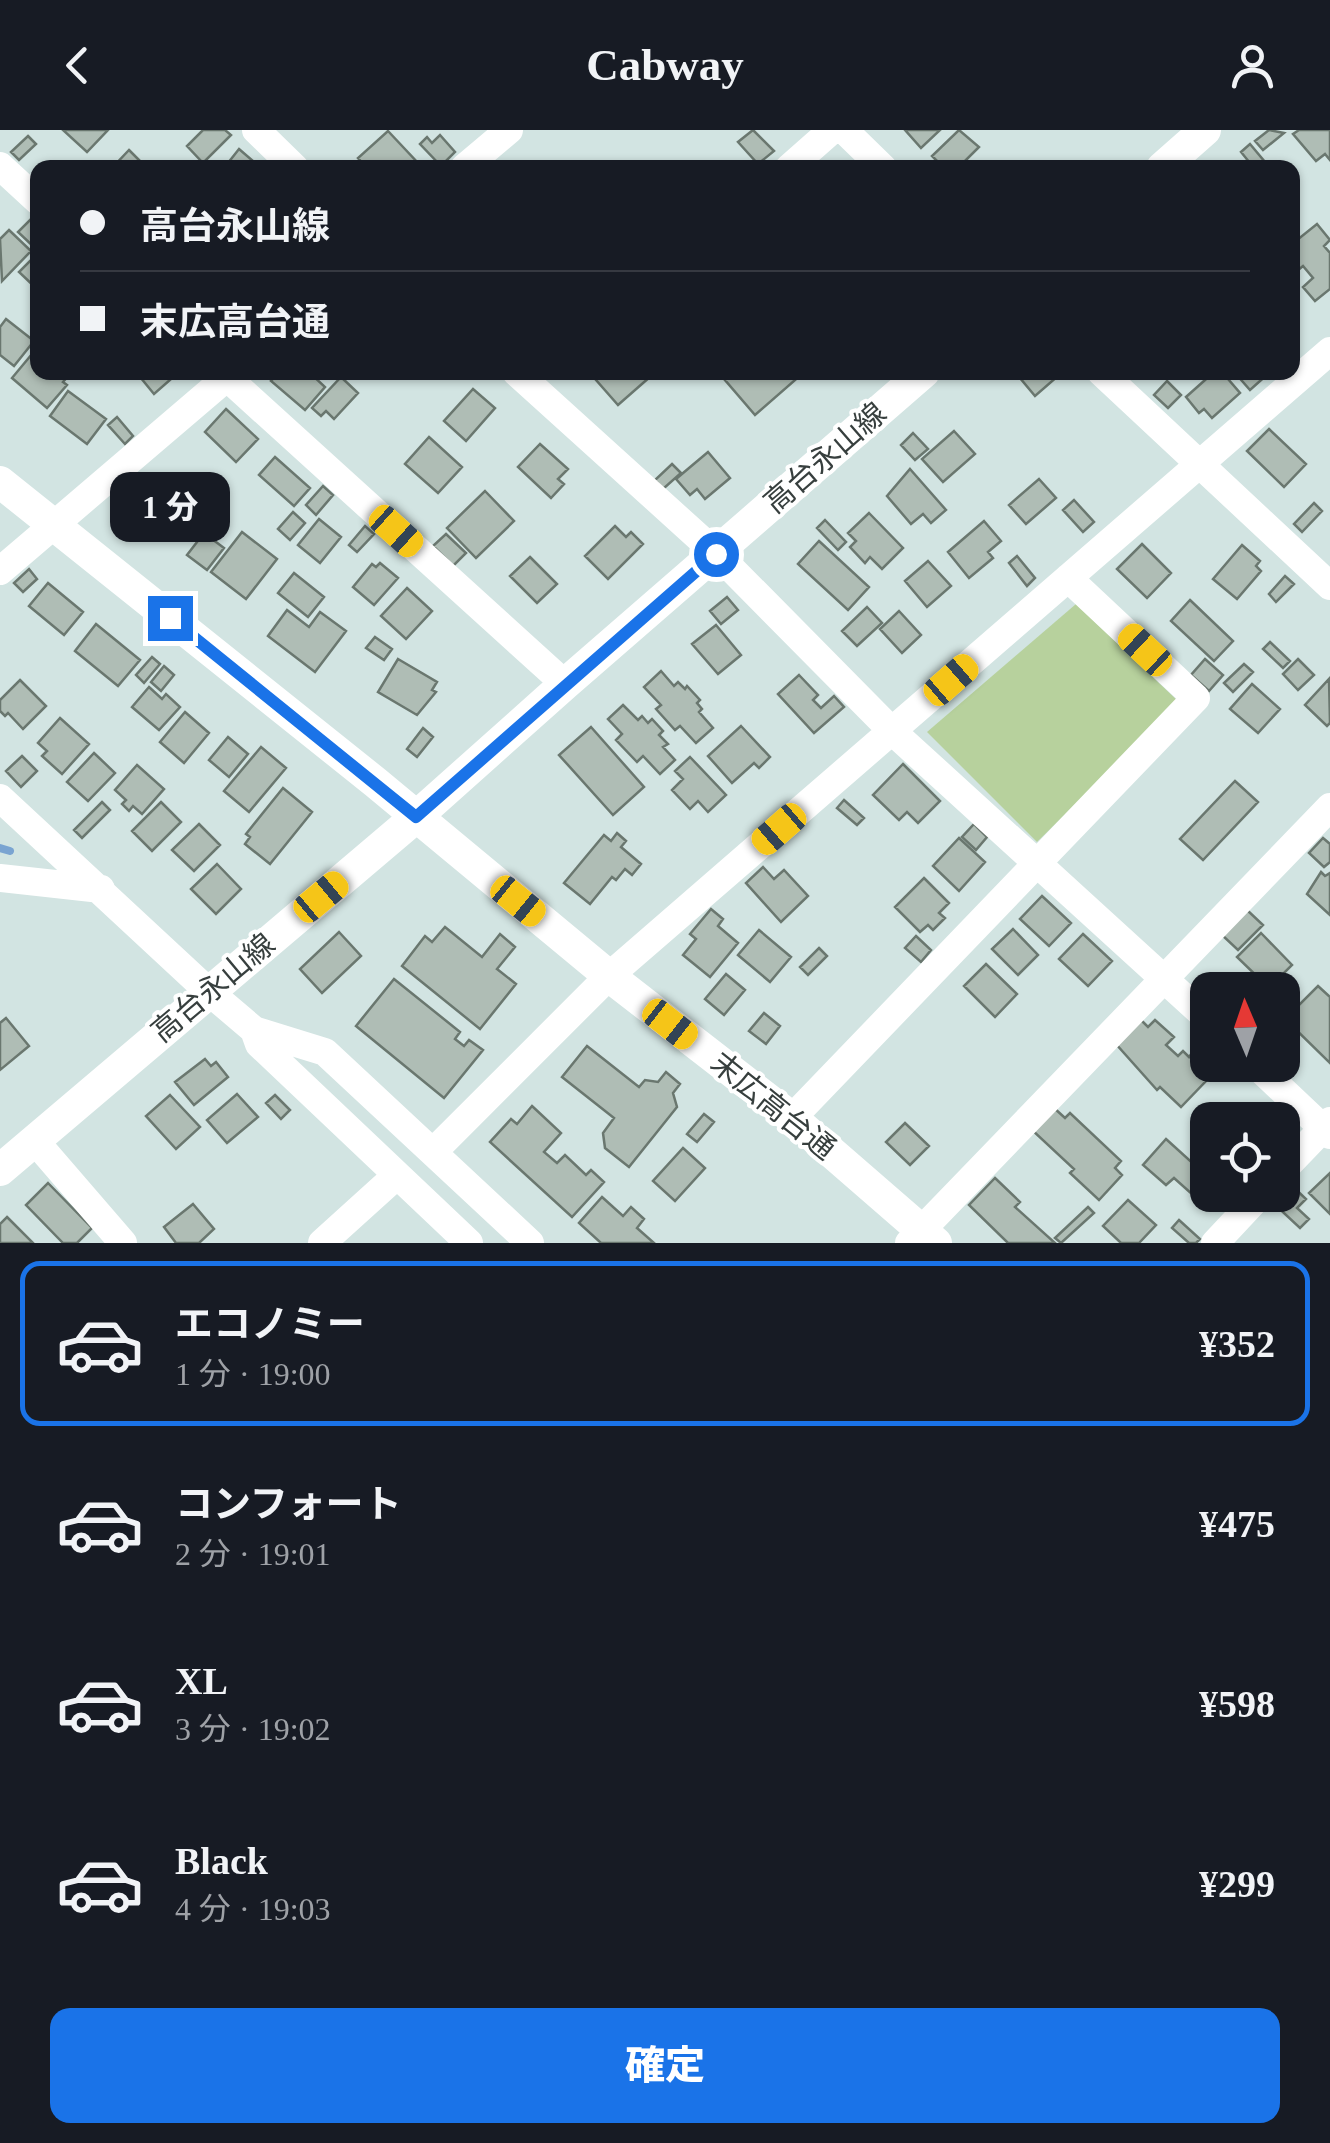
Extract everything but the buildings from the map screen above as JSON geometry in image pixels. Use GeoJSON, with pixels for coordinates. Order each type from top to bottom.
{"type":"FeatureCollection","features":[{"type":"Feature","properties":{"kind":"street"},"geometry":{"type":"LineString","coordinates":[[256,130],[287,160]]}},
{"type":"Feature","properties":{"kind":"street"},"geometry":{"type":"LineString","coordinates":[[473,160],[508,130]]}},
{"type":"Feature","properties":{"kind":"street"},"geometry":{"type":"LineString","coordinates":[[798,160],[832,130]]}},
{"type":"Feature","properties":{"kind":"street"},"geometry":{"type":"LineString","coordinates":[[844,130],[875,160]]}},
{"type":"Feature","properties":{"kind":"street"},"geometry":{"type":"LineString","coordinates":[[1171,160],[1206,130]]}},
{"type":"Feature","properties":{"kind":"street"},"geometry":{"type":"LineString","coordinates":[[0,166],[30,194]]}},
{"type":"Feature","properties":{"kind":"street"},"geometry":{"type":"LineString","coordinates":[[1300,376],[1330,350]]}},
{"type":"Feature","properties":{"kind":"street"},"geometry":{"type":"LineString","coordinates":[[0,571],[220,380]]}},
{"type":"Feature","properties":{"kind":"street"},"geometry":{"type":"LineString","coordinates":[[234,380],[565,684]]}},
{"type":"Feature","properties":{"kind":"street"},"geometry":{"type":"LineString","coordinates":[[537,380],[892,732],[1190,1002]]}},
{"type":"Feature","properties":{"kind":"street","name":"高台永山線"},"geometry":{"type":"LineString","coordinates":[[0,1170],[416,817],[915,380]]}},
{"type":"Feature","properties":{"kind":"street"},"geometry":{"type":"LineString","coordinates":[[1110,380],[1330,586]]}},
{"type":"Feature","properties":{"kind":"street"},"geometry":{"type":"LineString","coordinates":[[433,1152],[609,976],[1295,380]]}},
{"type":"Feature","properties":{"kind":"street","name":"末広高台通"},"geometry":{"type":"LineString","coordinates":[[0,482],[609,976],[792,1118],[922,1239]]}},
{"type":"Feature","properties":{"kind":"street"},"geometry":{"type":"LineString","coordinates":[[792,1118],[1196,698],[1068,578]]}},
{"type":"Feature","properties":{"kind":"street"},"geometry":{"type":"LineString","coordinates":[[0,798],[208,992],[254,1030],[325,1052],[530,1243]]}},
{"type":"Feature","properties":{"kind":"street"},"geometry":{"type":"LineString","coordinates":[[922,1239],[1330,807]]}},
{"type":"Feature","properties":{"kind":"street"},"geometry":{"type":"LineString","coordinates":[[0,878],[100,888]]}},
{"type":"Feature","properties":{"kind":"street"},"geometry":{"type":"LineString","coordinates":[[254,1030],[258,1044],[469,1243]]}},
{"type":"Feature","properties":{"kind":"street"},"geometry":{"type":"LineString","coordinates":[[1275,1082],[1328,1128],[1300,1154]]}},
{"type":"Feature","properties":{"kind":"street"},"geometry":{"type":"LineString","coordinates":[[35,1141],[123,1243]]}},
{"type":"Feature","properties":{"kind":"street"},"geometry":{"type":"LineString","coordinates":[[322,1243],[396,1176]]}},
{"type":"Feature","properties":{"kind":"street"},"geometry":{"type":"LineString","coordinates":[[1214,1243],[1244,1212]]}},
{"type":"Feature","properties":{"kind":"green space"},"geometry":{"type":"Polygon","coordinates":[[[1076,604],[1179,702],[1037,842],[927,732],[1076,604]]]}},
{"type":"Feature","properties":{"kind":"waterway"},"geometry":{"type":"LineString","coordinates":[[0,848],[10,851]]}},
{"type":"Feature","properties":{"kind":"route"},"geometry":{"type":"LineString","coordinates":[[170,618],[416,817],[716,554]]}}]}
